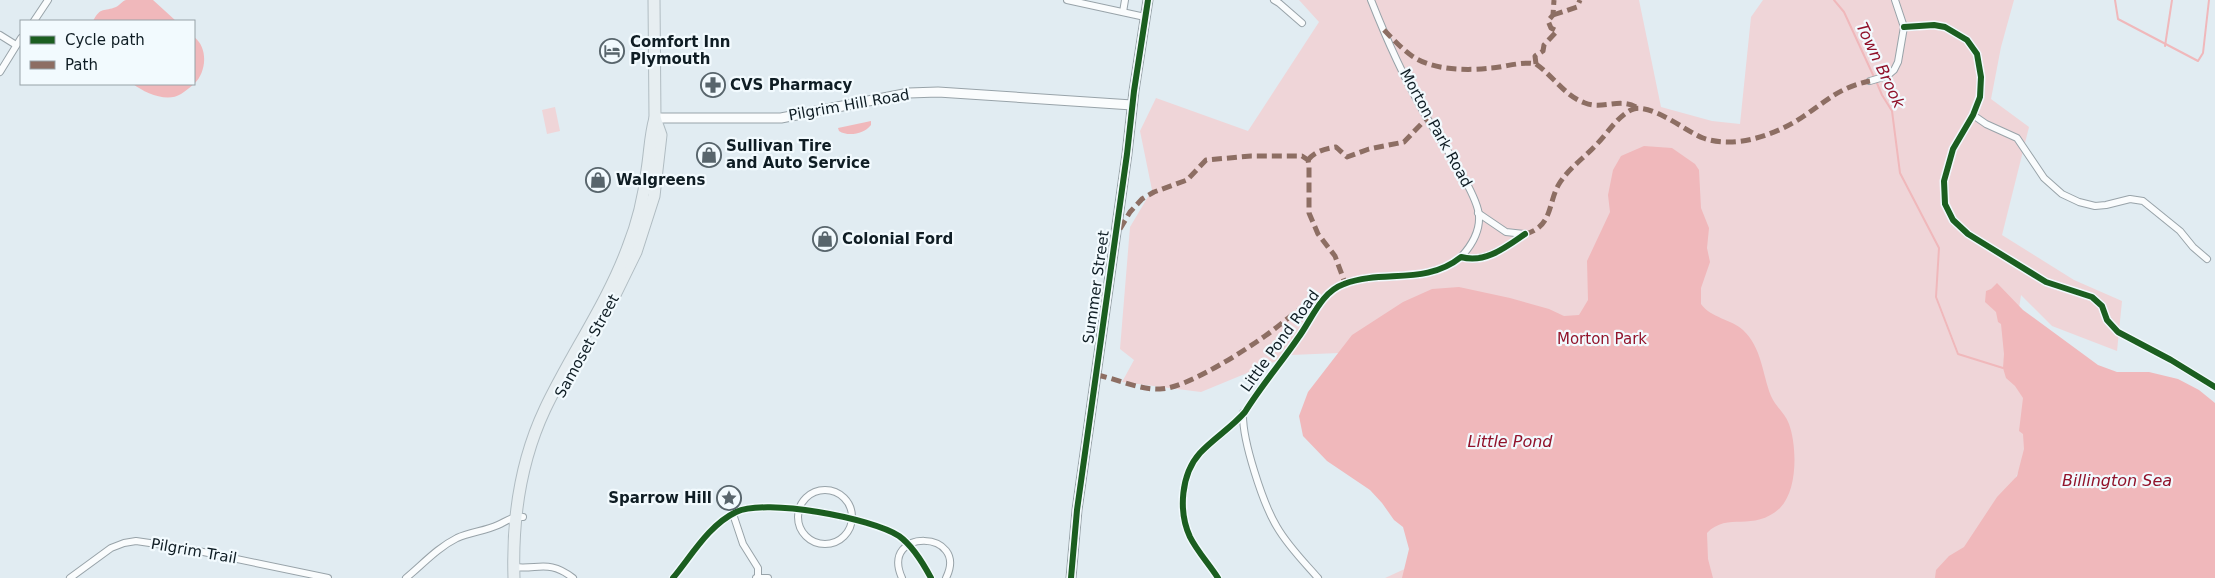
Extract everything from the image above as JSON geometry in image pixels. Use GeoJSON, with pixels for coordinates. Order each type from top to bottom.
{"type":"FeatureCollection","features":[{"type":"Feature","properties":{"kind":"highway","name":"Samoset Street"},"geometry":{"type":"LineString","coordinates":[[518,573],[519,517],[523,472],[540,420],[610,287],[629,246],[644,191],[650,132],[655,118],[654,0]]}},
{"type":"Feature","properties":{"kind":"main road","name":"Summer Street"},"geometry":{"type":"LineString","coordinates":[[1071,578],[1077,510],[1148,0]]}},
{"type":"Feature","properties":{"kind":"main road","name":"Pilgrim Hill Road"},"geometry":{"type":"LineString","coordinates":[[655,118],[781,118],[909,93],[1132,106]]}},
{"type":"Feature","properties":{"kind":"street"},"geometry":{"type":"LineString","coordinates":[[35,20],[48,0]]}},
{"type":"Feature","properties":{"kind":"street"},"geometry":{"type":"LineString","coordinates":[[1067,0],[1145,17]]}},
{"type":"Feature","properties":{"kind":"street"},"geometry":{"type":"LineString","coordinates":[[1123,12],[1125,0]]}},
{"type":"Feature","properties":{"kind":"street"},"geometry":{"type":"LineString","coordinates":[[1274,0],[1302,23]]}},
{"type":"Feature","properties":{"kind":"street","name":"Morton Park Road"},"geometry":{"type":"LineString","coordinates":[[1371,0],[1422,109],[1469,188],[1478,213],[1476,236],[1461,257]]}},
{"type":"Feature","properties":{"kind":"street"},"geometry":{"type":"LineString","coordinates":[[1870,81],[1891,73],[1898,62],[1904,27],[1895,0]]}},
{"type":"Feature","properties":{"kind":"street"},"geometry":{"type":"LineString","coordinates":[[1904,27],[1934,25],[1945,27],[1961,36],[1973,46],[1977,54],[1981,84],[1980,97],[1973,116],[1953,149],[1944,181],[1945,204],[1953,220],[1968,234],[2046,282],[2092,297],[2102,306],[2107,320],[2118,332],[2171,360],[2215,387]]}},
{"type":"Feature","properties":{"kind":"street"},"geometry":{"type":"LineString","coordinates":[[0,35],[16,45]]}},
{"type":"Feature","properties":{"kind":"street"},"geometry":{"type":"LineString","coordinates":[[0,72],[20,39]]}},
{"type":"Feature","properties":{"kind":"street"},"geometry":{"type":"LineString","coordinates":[[1973,116],[2016,138],[2044,178],[2062,194],[2076,201],[2095,206],[2130,199],[2142,201],[2180,231],[2193,247],[2207,259]]}},
{"type":"Feature","properties":{"kind":"street","name":"Little Pond Road"},"geometry":{"type":"LineString","coordinates":[[1218,578],[1194,544],[1187,528],[1183,505],[1186,477],[1198,455],[1244,413],[1298,338],[1314,311],[1342,284],[1359,280],[1426,274],[1461,257],[1469,259],[1492,255],[1525,234],[1506,232],[1478,213]]}},
{"type":"Feature","properties":{"kind":"street"},"geometry":{"type":"LineString","coordinates":[[1244,413],[1244,427],[1248,446],[1262,492],[1276,526],[1318,578]]}},
{"type":"Feature","properties":{"kind":"street"},"geometry":{"type":"LineString","coordinates":[[830,490],[847,501],[852,514],[852,520],[847,532],[838,541],[824,544],[818,543],[806,536],[802,530],[799,524],[799,510],[805,498],[810,494],[830,490]]}},
{"type":"Feature","properties":{"kind":"street"},"geometry":{"type":"LineString","coordinates":[[673,578],[711,530],[733,514],[760,507],[799,510],[852,520],[888,531],[899,536],[908,545],[931,578]]}},
{"type":"Feature","properties":{"kind":"street"},"geometry":{"type":"LineString","coordinates":[[733,514],[743,544],[758,568],[757,578],[768,578]]}},
{"type":"Feature","properties":{"kind":"street"},"geometry":{"type":"LineString","coordinates":[[406,578],[446,544],[468,534],[519,517]]}},
{"type":"Feature","properties":{"kind":"street"},"geometry":{"type":"LineString","coordinates":[[902,578],[899,560],[908,545],[924,540],[940,545],[949,558],[950,570],[946,578]]}},
{"type":"Feature","properties":{"kind":"street","name":"Pilgrim Trail"},"geometry":{"type":"LineString","coordinates":[[70,578],[112,548],[124,543],[136,542],[184,548],[328,578]]}},
{"type":"Feature","properties":{"kind":"street"},"geometry":{"type":"LineString","coordinates":[[518,573],[538,566],[555,568],[573,578]]}},
{"type":"Feature","properties":{"kind":"green space","name":"Morton Park"},"geometry":{"type":"Polygon","coordinates":[[[1299,0],[1639,0],[1661,107],[1712,121],[1740,124],[1751,17],[1763,0],[2014,0],[2001,47],[1991,99],[2029,127],[2002,235],[2074,280],[2122,301],[2117,351],[2052,326],[2021,295],[2016,329],[2021,363],[2027,454],[2012,485],[1952,578],[1385,578],[1420,562],[1339,353],[1291,355],[1201,392],[1122,382],[1134,360],[1120,349],[1130,227],[1152,190],[1140,131],[1156,98],[1248,131],[1319,22],[1299,0]]]}},
{"type":"Feature","properties":{"kind":"green space"},"geometry":{"type":"Polygon","coordinates":[[[555,107],[560,131],[547,134],[542,110],[555,107]]]}},
{"type":"Feature","properties":{"kind":"water"},"geometry":{"type":"Polygon","coordinates":[[[153,0],[175,20],[94,20],[101,11],[116,7],[123,1],[153,0]]]}},
{"type":"Feature","properties":{"kind":"water"},"geometry":{"type":"Polygon","coordinates":[[[195,38],[199,41],[204,53],[203,66],[195,83],[195,38]]]}},
{"type":"Feature","properties":{"kind":"water"},"geometry":{"type":"Polygon","coordinates":[[[135,85],[193,85],[181,94],[169,98],[156,96],[135,85]]]}},
{"type":"Feature","properties":{"kind":"water"},"geometry":{"type":"Polygon","coordinates":[[[871,121],[871,125],[868,128],[856,134],[843,133],[838,128],[871,121]]]}},
{"type":"Feature","properties":{"kind":"water","name":"Little Pond"},"geometry":{"type":"Polygon","coordinates":[[[1644,146],[1672,148],[1695,164],[1699,170],[1701,208],[1709,228],[1707,248],[1710,262],[1701,288],[1701,304],[1710,312],[1738,326],[1749,337],[1758,353],[1771,396],[1789,424],[1794,444],[1794,468],[1793,479],[1786,500],[1780,508],[1770,515],[1751,521],[1723,523],[1707,533],[1708,559],[1713,578],[1402,578],[1409,549],[1403,527],[1394,520],[1370,490],[1327,461],[1303,436],[1299,416],[1308,392],[1352,335],[1403,302],[1432,289],[1459,287],[1510,298],[1549,309],[1564,316],[1579,315],[1588,300],[1587,261],[1610,212],[1608,195],[1613,170],[1621,156],[1644,146]]]}},
{"type":"Feature","properties":{"kind":"water","name":"Billington Sea"},"geometry":{"type":"Polygon","coordinates":[[[1997,283],[2023,310],[2098,365],[2117,372],[2149,372],[2178,379],[2199,390],[2215,403],[2215,578],[1935,578],[1936,570],[1949,556],[1964,547],[1997,497],[2017,476],[2024,449],[2023,434],[2019,431],[2023,398],[2015,386],[2006,378],[2003,368],[2004,354],[2001,324],[1998,322],[1996,312],[1985,302],[1986,291],[1997,283]]]}},
{"type":"Feature","properties":{"kind":"waterway","name":"Town Brook"},"geometry":{"type":"LineString","coordinates":[[1834,0],[1844,12],[1874,77]]}},
{"type":"Feature","properties":{"kind":"waterway"},"geometry":{"type":"LineString","coordinates":[[2115,0],[2118,19],[2198,61],[2203,53],[2209,0]]}},
{"type":"Feature","properties":{"kind":"waterway"},"geometry":{"type":"LineString","coordinates":[[2165,46],[2172,0]]}},
{"type":"Feature","properties":{"kind":"waterway","name":"Town Brook"},"geometry":{"type":"LineString","coordinates":[[1876,81],[1892,111],[1900,173],[1939,248],[1936,297],[1958,354],[2003,368]]}},
{"type":"Feature","properties":{"kind":"marked path"},"geometry":{"type":"LineString","coordinates":[[1536,64],[1535,56],[1543,51],[1544,45],[1557,31],[1551,28],[1548,21],[1553,15],[1554,0]]}},
{"type":"Feature","properties":{"kind":"marked path"},"geometry":{"type":"LineString","coordinates":[[1553,15],[1577,7],[1580,0]]}},
{"type":"Feature","properties":{"kind":"marked path"},"geometry":{"type":"LineString","coordinates":[[1384,30],[1412,56],[1429,64],[1439,67],[1471,69],[1525,63],[1536,64],[1565,91],[1578,100],[1592,105],[1618,103],[1638,108]]}},
{"type":"Feature","properties":{"kind":"marked path"},"geometry":{"type":"LineString","coordinates":[[1525,234],[1541,226],[1559,184],[1567,173],[1617,121],[1631,110],[1639,108],[1657,113],[1712,141],[1748,140],[1778,130],[1796,121],[1842,90],[1870,81]]}},
{"type":"Feature","properties":{"kind":"marked path"},"geometry":{"type":"LineString","coordinates":[[1308,160],[1317,152],[1336,147],[1347,157],[1369,149],[1404,142],[1427,118]]}},
{"type":"Feature","properties":{"kind":"marked path"},"geometry":{"type":"LineString","coordinates":[[1120,229],[1130,212],[1142,199],[1154,192],[1187,180],[1206,160],[1251,156],[1302,156],[1308,160],[1309,166],[1309,213],[1318,234],[1335,256],[1345,283]]}},
{"type":"Feature","properties":{"kind":"marked path"},"geometry":{"type":"LineString","coordinates":[[1097,375],[1152,389],[1171,387],[1184,383],[1229,359],[1265,336],[1299,310],[1322,298]]}},
{"type":"Feature","properties":{"kind":"cycle path"},"geometry":{"type":"LineString","coordinates":[[1071,578],[1077,510],[1148,0]]}},
{"type":"Feature","properties":{"kind":"cycle path"},"geometry":{"type":"LineString","coordinates":[[1904,27],[1934,25],[1945,27],[1967,40],[1977,54],[1981,77],[1980,97],[1973,115],[1953,149],[1944,181],[1945,204],[1953,220],[1968,234],[2046,282],[2092,297],[2102,306],[2107,320],[2118,332],[2171,360],[2215,387]]}},
{"type":"Feature","properties":{"kind":"cycle path"},"geometry":{"type":"LineString","coordinates":[[1218,578],[1193,542],[1186,527],[1183,493],[1189,471],[1200,453],[1245,412],[1329,293],[1344,284],[1359,280],[1418,274],[1447,266],[1461,257],[1470,259],[1487,256],[1503,249],[1525,234]]}},
{"type":"Feature","properties":{"kind":"cycle path"},"geometry":{"type":"LineString","coordinates":[[673,578],[709,533],[726,518],[736,512],[750,508],[770,507],[818,512],[885,529],[899,536],[909,545],[931,578]]}},
{"type":"Feature","properties":{"kind":"place","name":"Comfort Inn Plymouth"},"geometry":{"type":"Point","coordinates":[612,51]}},
{"type":"Feature","properties":{"kind":"place","name":"CVS Pharmacy"},"geometry":{"type":"Point","coordinates":[713,85]}},
{"type":"Feature","properties":{"kind":"place","name":"Sullivan Tire and Auto Service"},"geometry":{"type":"Point","coordinates":[709,155]}},
{"type":"Feature","properties":{"kind":"place","name":"Walgreens"},"geometry":{"type":"Point","coordinates":[598,180]}},
{"type":"Feature","properties":{"kind":"place","name":"Colonial Ford"},"geometry":{"type":"Point","coordinates":[825,239]}},
{"type":"Feature","properties":{"kind":"place","name":"Sparrow Hill"},"geometry":{"type":"Point","coordinates":[729,498]}}]}
